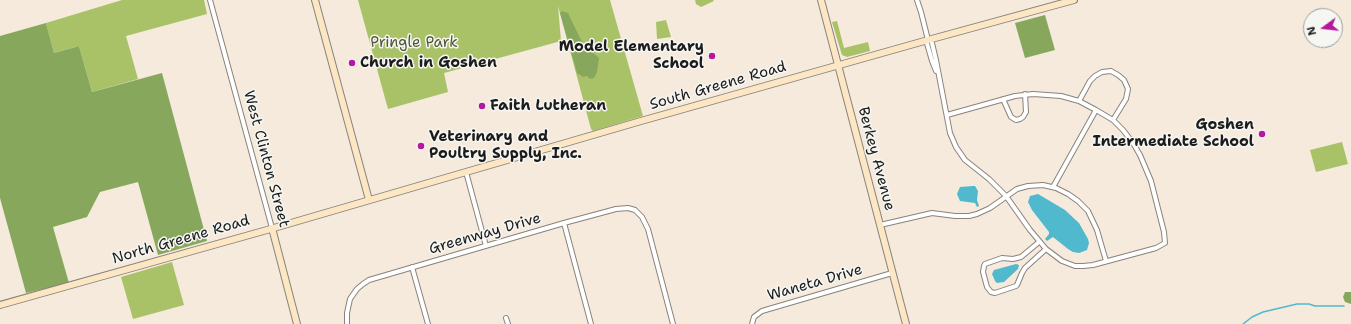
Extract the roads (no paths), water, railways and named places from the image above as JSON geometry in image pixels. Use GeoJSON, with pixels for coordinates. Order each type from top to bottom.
{"type":"FeatureCollection","features":[{"type":"Feature","properties":{"kind":"street","name":"West Clinton Street"},"geometry":{"type":"LineString","coordinates":[[210,0],[297,324]]}},
{"type":"Feature","properties":{"kind":"street"},"geometry":{"type":"LineString","coordinates":[[315,0],[370,200]]}},
{"type":"Feature","properties":{"kind":"street","name":"Berkey Avenue"},"geometry":{"type":"LineString","coordinates":[[821,0],[906,324]]}},
{"type":"Feature","properties":{"kind":"street"},"geometry":{"type":"LineString","coordinates":[[917,0],[928,40],[936,60],[950,133],[960,153],[1006,196],[1046,250],[1062,261],[1075,266],[1093,265],[1156,248],[1165,243],[1164,232],[1151,180],[1143,160],[1133,143],[1113,120],[1096,110],[1071,98],[1042,94],[1025,94],[947,115]]}},
{"type":"Feature","properties":{"kind":"street","name":"South Greene Road"},"geometry":{"type":"LineString","coordinates":[[370,200],[838,65],[1074,0]]}},
{"type":"Feature","properties":{"kind":"street"},"geometry":{"type":"LineString","coordinates":[[1079,101],[1090,81],[1095,76],[1102,72],[1111,71],[1124,80],[1128,89],[1126,99],[1113,120]]}},
{"type":"Feature","properties":{"kind":"street"},"geometry":{"type":"LineString","coordinates":[[1003,100],[1012,117],[1016,120],[1020,119],[1026,112],[1025,94]]}},
{"type":"Feature","properties":{"kind":"street"},"geometry":{"type":"LineString","coordinates":[[1053,187],[1096,110]]}},
{"type":"Feature","properties":{"kind":"street"},"geometry":{"type":"LineString","coordinates":[[466,172],[486,246]]}},
{"type":"Feature","properties":{"kind":"street"},"geometry":{"type":"LineString","coordinates":[[880,225],[932,213],[969,216],[990,208],[1017,189],[1028,186],[1043,185],[1053,187],[1068,194],[1088,211],[1097,230],[1106,261]]}},
{"type":"Feature","properties":{"kind":"street","name":"North Greene Road"},"geometry":{"type":"LineString","coordinates":[[0,305],[370,200]]}},
{"type":"Feature","properties":{"kind":"street","name":"Greenway Drive"},"geometry":{"type":"LineString","coordinates":[[347,324],[347,312],[350,300],[357,289],[369,280],[564,223],[622,208],[628,208],[635,210],[642,217],[648,229],[673,324]]}},
{"type":"Feature","properties":{"kind":"street"},"geometry":{"type":"LineString","coordinates":[[564,223],[591,324]]}},
{"type":"Feature","properties":{"kind":"street"},"geometry":{"type":"LineString","coordinates":[[1039,242],[1021,257],[1013,259],[1002,258],[985,264],[983,272],[987,287],[991,292],[996,293],[1016,286],[1025,268],[1046,250]]}},
{"type":"Feature","properties":{"kind":"street"},"geometry":{"type":"LineString","coordinates":[[412,267],[428,324]]}},
{"type":"Feature","properties":{"kind":"street","name":"Waneta Drive"},"geometry":{"type":"LineString","coordinates":[[752,324],[754,317],[762,310],[892,273]]}},
{"type":"Feature","properties":{"kind":"street"},"geometry":{"type":"LineString","coordinates":[[506,318],[508,324]]}},
{"type":"Feature","properties":{"kind":"water"},"geometry":{"type":"Polygon","coordinates":[[[975,186],[978,191],[977,200],[979,206],[977,207],[975,203],[960,201],[957,194],[960,187],[975,186]]]}},
{"type":"Feature","properties":{"kind":"water"},"geometry":{"type":"Polygon","coordinates":[[[1038,194],[1065,210],[1079,223],[1088,239],[1089,243],[1087,250],[1079,253],[1073,252],[1053,237],[1047,241],[1045,239],[1049,232],[1032,210],[1028,202],[1030,196],[1038,194]]]}},
{"type":"Feature","properties":{"kind":"water"},"geometry":{"type":"Polygon","coordinates":[[[1016,264],[1019,265],[1018,269],[1004,282],[997,283],[995,281],[992,274],[994,270],[1016,264]]]}},
{"type":"Feature","properties":{"kind":"waterway"},"geometry":{"type":"LineString","coordinates":[[1243,324],[1252,317],[1263,312],[1297,304],[1309,304],[1315,306],[1344,306]]}},
{"type":"Feature","properties":{"kind":"place","name":"Model Elementary School"},"geometry":{"type":"Point","coordinates":[712,56]}},
{"type":"Feature","properties":{"kind":"place","name":"Church in Goshen"},"geometry":{"type":"Point","coordinates":[352,63]}},
{"type":"Feature","properties":{"kind":"place","name":"Faith Lutheran"},"geometry":{"type":"Point","coordinates":[482,106]}},
{"type":"Feature","properties":{"kind":"place","name":"Goshen Intermediate School"},"geometry":{"type":"Point","coordinates":[1262,134]}},
{"type":"Feature","properties":{"kind":"place","name":"Veterinary and Poultry Supply, Inc."},"geometry":{"type":"Point","coordinates":[421,146]}},
{"type":"Feature","properties":{"kind":"park label","name":"Pringle Park"},"geometry":{"type":"Point","coordinates":[414,43]}}]}
